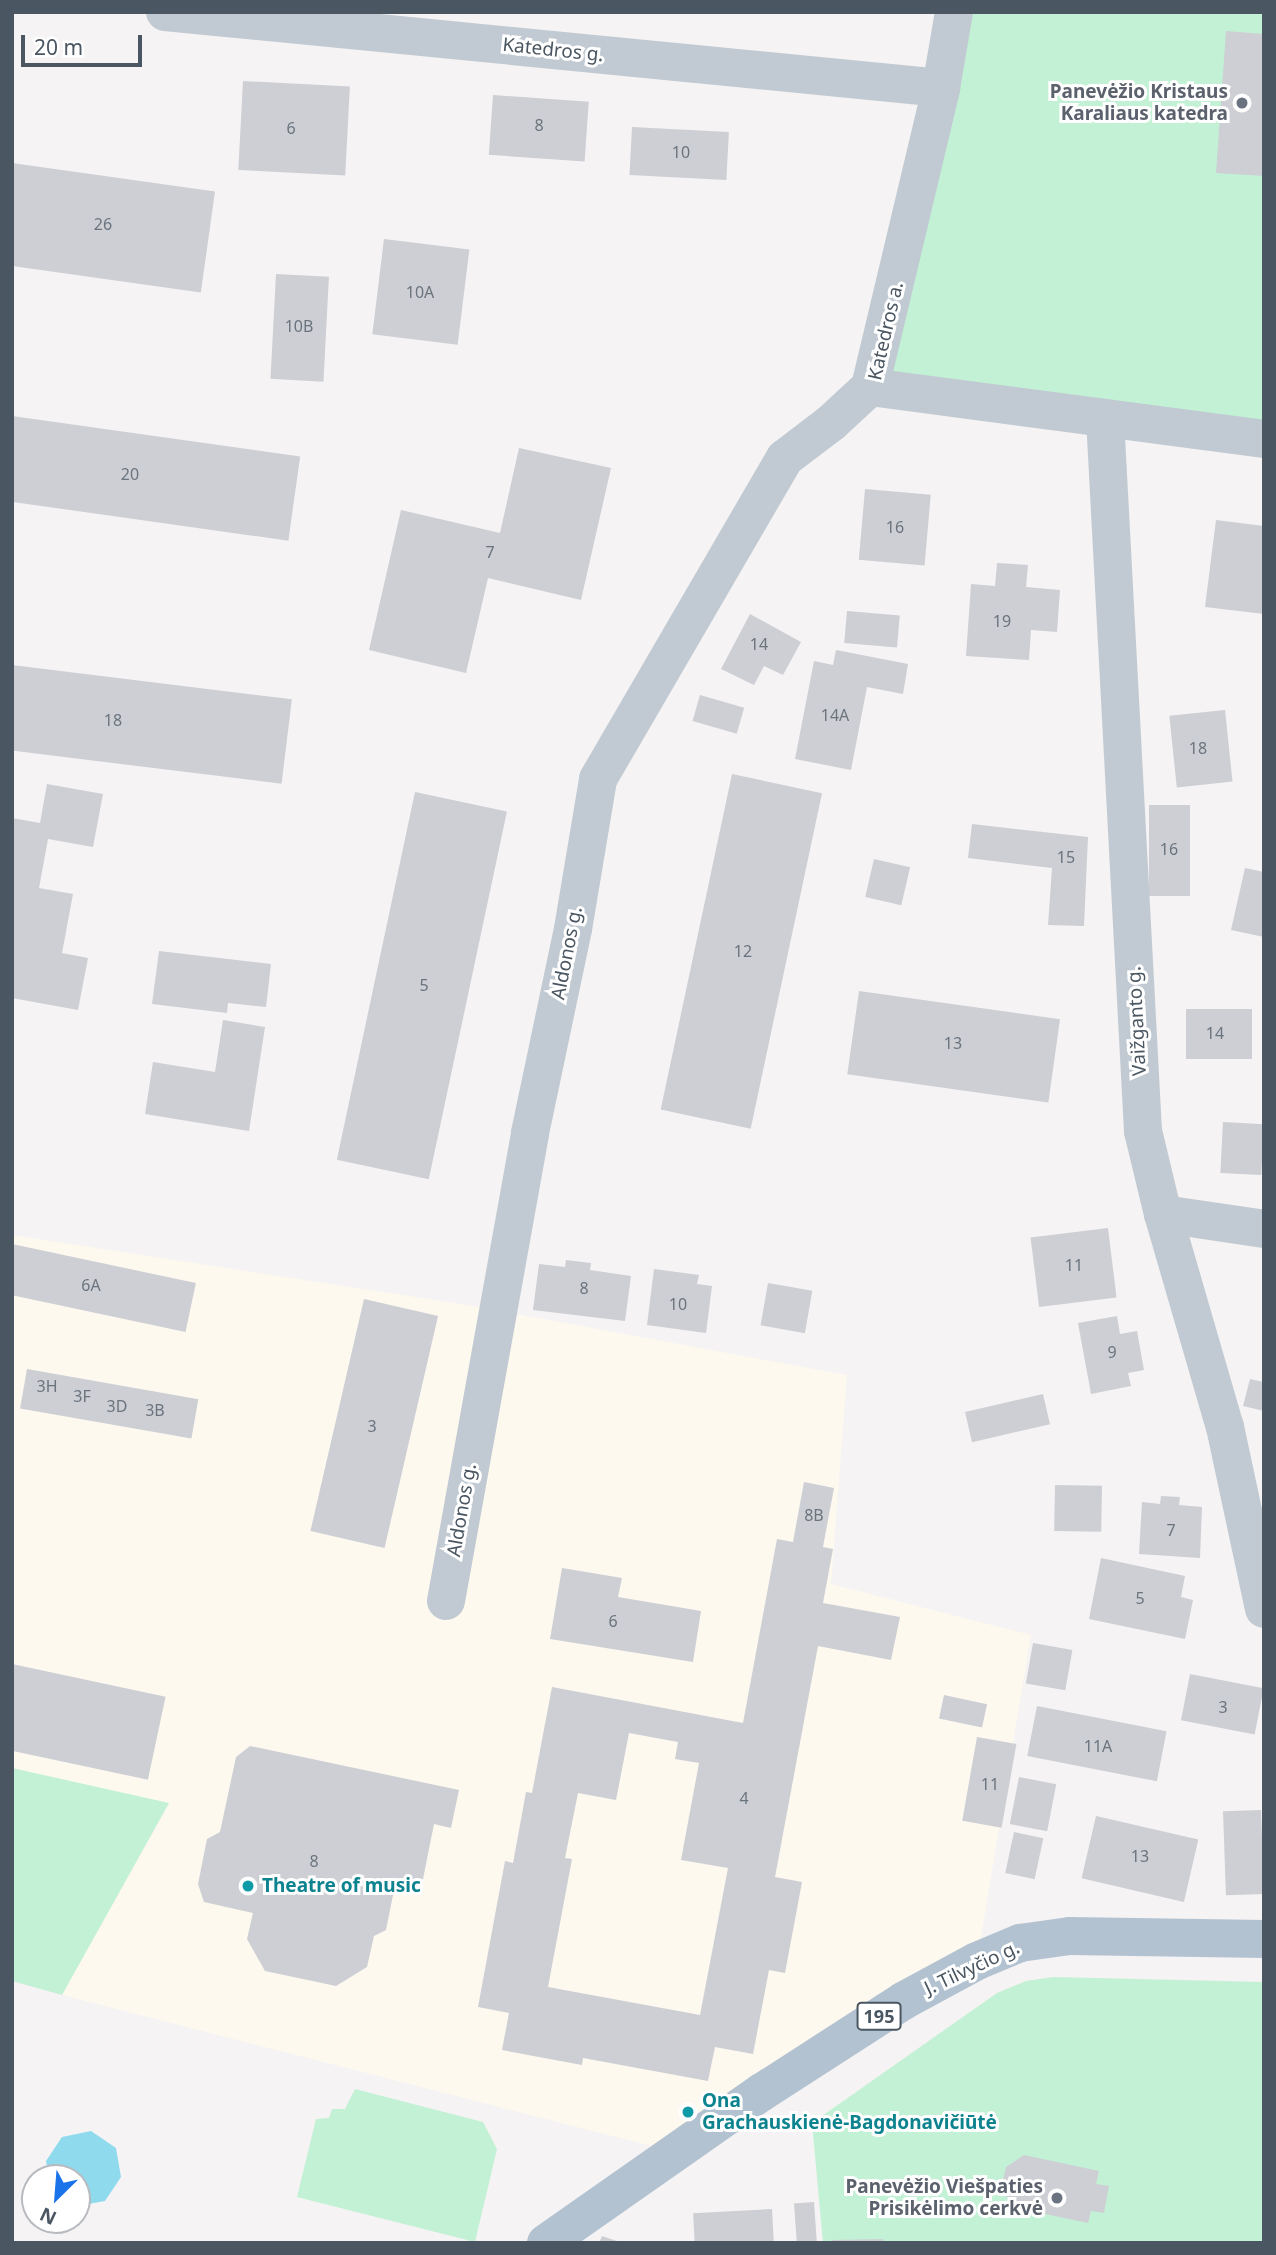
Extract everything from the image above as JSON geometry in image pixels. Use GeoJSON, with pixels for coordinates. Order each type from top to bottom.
{"type":"FeatureCollection","features":[{"type":"Feature","properties":{"kind":"main road","name":"J. Tilvyčio g."},"geometry":{"type":"LineString","coordinates":[[546,2243],[762,2092],[903,2001],[977,1961],[1020,1943],[1070,1936],[1264,1939]]}},
{"type":"Feature","properties":{"kind":"street","name":"Katedros g."},"geometry":{"type":"LineString","coordinates":[[165,12],[941,88]]}},
{"type":"Feature","properties":{"kind":"street","name":"Katedros a."},"geometry":{"type":"LineString","coordinates":[[954,12],[941,88],[870,387],[1264,439]]}},
{"type":"Feature","properties":{"kind":"street","name":"Aldonos g."},"geometry":{"type":"LineString","coordinates":[[446,1601],[530,1133],[573,929],[598,779],[785,458],[831,423],[870,387]]}},
{"type":"Feature","properties":{"kind":"street","name":"Vaižganto g."},"geometry":{"type":"LineString","coordinates":[[1104,418],[1143,1130],[1163,1214],[1225,1427],[1264,1609]]}},
{"type":"Feature","properties":{"kind":"street"},"geometry":{"type":"LineString","coordinates":[[1163,1214],[1264,1229]]}},
{"type":"Feature","properties":{"kind":"shaded area"},"geometry":{"type":"Polygon","coordinates":[[[12,1235],[468,1305],[847,1375],[831,1584],[1031,1635],[977,1961],[675,2152],[62,1995],[169,1804],[12,1768],[12,1235]]]}},
{"type":"Feature","properties":{"kind":"green space"},"geometry":{"type":"Polygon","coordinates":[[[954,12],[1264,12],[1264,439],[870,387],[954,12]]]}},
{"type":"Feature","properties":{"kind":"green space"},"geometry":{"type":"Polygon","coordinates":[[[12,1768],[169,1803],[62,1995],[12,1981],[12,1768]]]}},
{"type":"Feature","properties":{"kind":"green space"},"geometry":{"type":"Polygon","coordinates":[[[1053,1977],[1264,1982],[1264,2243],[823,2243],[812,2123],[997,1993],[1026,1981],[1053,1977]]]}},
{"type":"Feature","properties":{"kind":"green space"},"geometry":{"type":"Polygon","coordinates":[[[355,2089],[483,2122],[497,2149],[475,2242],[297,2197],[316,2119],[329,2118],[332,2109],[345,2109],[355,2089]]]}},
{"type":"Feature","properties":{"kind":"water"},"geometry":{"type":"Polygon","coordinates":[[[91,2131],[116,2148],[121,2177],[105,2201],[91,2204],[91,2164],[47,2164],[62,2137],[91,2131]]]}},
{"type":"Feature","properties":{"kind":"building","name":"Panevėžio Kristaus Karaliaus katedra"},"geometry":{"type":"Polygon","coordinates":[[[1226,31],[1264,34],[1264,176],[1216,173],[1226,31]]]}},
{"type":"Feature","properties":{"kind":"building"},"geometry":{"type":"Polygon","coordinates":[[[243,81],[350,87],[345,175],[238,170],[243,81]]]}},
{"type":"Feature","properties":{"kind":"building"},"geometry":{"type":"Polygon","coordinates":[[[493,95],[589,102],[585,162],[489,155],[493,95]]]}},
{"type":"Feature","properties":{"kind":"building"},"geometry":{"type":"Polygon","coordinates":[[[632,127],[729,132],[726,180],[629,175],[632,127]]]}},
{"type":"Feature","properties":{"kind":"building"},"geometry":{"type":"Polygon","coordinates":[[[12,163],[215,192],[201,293],[12,266],[12,163]]]}},
{"type":"Feature","properties":{"kind":"building"},"geometry":{"type":"Polygon","coordinates":[[[384,239],[469,249],[458,345],[372,334],[384,239]]]}},
{"type":"Feature","properties":{"kind":"building"},"geometry":{"type":"Polygon","coordinates":[[[276,274],[329,277],[323,382],[271,379],[276,274]]]}},
{"type":"Feature","properties":{"kind":"building"},"geometry":{"type":"Polygon","coordinates":[[[12,416],[300,456],[288,541],[12,502],[12,416]]]}},
{"type":"Feature","properties":{"kind":"building"},"geometry":{"type":"Polygon","coordinates":[[[519,448],[611,468],[581,600],[488,578],[466,673],[369,650],[401,510],[500,533],[519,448]]]}},
{"type":"Feature","properties":{"kind":"building"},"geometry":{"type":"Polygon","coordinates":[[[865,489],[931,495],[925,565],[859,560],[865,489]]]}},
{"type":"Feature","properties":{"kind":"building"},"geometry":{"type":"Polygon","coordinates":[[[1216,520],[1264,526],[1264,614],[1205,607],[1216,520]]]}},
{"type":"Feature","properties":{"kind":"building"},"geometry":{"type":"Polygon","coordinates":[[[997,563],[1028,565],[1026,587],[1060,590],[1057,632],[1031,630],[1029,660],[966,656],[971,584],[995,586],[997,563]]]}},
{"type":"Feature","properties":{"kind":"building"},"geometry":{"type":"Polygon","coordinates":[[[847,611],[900,616],[897,647],[844,643],[847,611]]]}},
{"type":"Feature","properties":{"kind":"building"},"geometry":{"type":"Polygon","coordinates":[[[750,614],[801,642],[783,675],[764,666],[754,685],[721,669],[750,614]]]}},
{"type":"Feature","properties":{"kind":"building"},"geometry":{"type":"Polygon","coordinates":[[[836,650],[908,664],[903,694],[867,687],[851,770],[795,759],[814,661],[833,665],[836,650]]]}},
{"type":"Feature","properties":{"kind":"building"},"geometry":{"type":"Polygon","coordinates":[[[12,665],[292,699],[282,784],[12,751],[12,665]]]}},
{"type":"Feature","properties":{"kind":"building"},"geometry":{"type":"Polygon","coordinates":[[[700,695],[744,708],[737,734],[693,721],[700,695]]]}},
{"type":"Feature","properties":{"kind":"building"},"geometry":{"type":"Polygon","coordinates":[[[1225,710],[1233,782],[1177,787],[1169,716],[1225,710]]]}},
{"type":"Feature","properties":{"kind":"building"},"geometry":{"type":"Polygon","coordinates":[[[732,774],[822,793],[751,1129],[661,1110],[732,774]]]}},
{"type":"Feature","properties":{"kind":"building"},"geometry":{"type":"Polygon","coordinates":[[[47,784],[103,794],[93,847],[48,839],[39,888],[73,894],[62,953],[88,958],[78,1010],[12,998],[12,818],[40,823],[47,784]]]}},
{"type":"Feature","properties":{"kind":"building"},"geometry":{"type":"Polygon","coordinates":[[[415,792],[507,812],[429,1179],[337,1160],[415,792]]]}},
{"type":"Feature","properties":{"kind":"building"},"geometry":{"type":"Polygon","coordinates":[[[1149,805],[1190,805],[1190,896],[1149,896],[1149,805]]]}},
{"type":"Feature","properties":{"kind":"building"},"geometry":{"type":"Polygon","coordinates":[[[972,824],[1088,837],[1084,926],[1048,925],[1052,868],[968,858],[972,824]]]}},
{"type":"Feature","properties":{"kind":"building"},"geometry":{"type":"Polygon","coordinates":[[[874,859],[910,867],[901,905],[865,897],[874,859]]]}},
{"type":"Feature","properties":{"kind":"building"},"geometry":{"type":"Polygon","coordinates":[[[1245,868],[1264,872],[1264,937],[1231,930],[1245,868]]]}},
{"type":"Feature","properties":{"kind":"building"},"geometry":{"type":"Polygon","coordinates":[[[159,951],[271,964],[266,1007],[228,1003],[227,1013],[152,1004],[159,951]]]}},
{"type":"Feature","properties":{"kind":"building"},"geometry":{"type":"Polygon","coordinates":[[[859,991],[1060,1019],[1048,1102],[847,1074],[859,991]]]}},
{"type":"Feature","properties":{"kind":"building"},"geometry":{"type":"Polygon","coordinates":[[[1186,1009],[1252,1009],[1252,1059],[1186,1059],[1186,1009]]]}},
{"type":"Feature","properties":{"kind":"building"},"geometry":{"type":"Polygon","coordinates":[[[223,1020],[265,1027],[249,1131],[145,1114],[153,1062],[215,1072],[223,1020]]]}},
{"type":"Feature","properties":{"kind":"building"},"geometry":{"type":"Polygon","coordinates":[[[1223,1122],[1264,1124],[1261,1175],[1220,1173],[1223,1122]]]}},
{"type":"Feature","properties":{"kind":"building"},"geometry":{"type":"Polygon","coordinates":[[[1108,1228],[1117,1297],[1039,1307],[1031,1238],[1108,1228]]]}},
{"type":"Feature","properties":{"kind":"building"},"geometry":{"type":"Polygon","coordinates":[[[12,1244],[196,1283],[185,1332],[12,1295],[12,1244]]]}},
{"type":"Feature","properties":{"kind":"building"},"geometry":{"type":"Polygon","coordinates":[[[566,1260],[591,1263],[590,1270],[631,1276],[625,1321],[533,1310],[539,1264],[565,1267],[566,1260]]]}},
{"type":"Feature","properties":{"kind":"building"},"geometry":{"type":"Polygon","coordinates":[[[654,1269],[699,1275],[697,1284],[712,1286],[706,1333],[647,1325],[654,1269]]]}},
{"type":"Feature","properties":{"kind":"building"},"geometry":{"type":"Polygon","coordinates":[[[768,1283],[812,1291],[805,1333],[761,1325],[768,1283]]]}},
{"type":"Feature","properties":{"kind":"building"},"geometry":{"type":"Polygon","coordinates":[[[364,1299],[438,1316],[385,1548],[310,1531],[364,1299]]]}},
{"type":"Feature","properties":{"kind":"building"},"geometry":{"type":"Polygon","coordinates":[[[1117,1316],[1120,1334],[1137,1331],[1144,1370],[1128,1373],[1131,1386],[1091,1394],[1078,1323],[1117,1316]]]}},
{"type":"Feature","properties":{"kind":"building"},"geometry":{"type":"Polygon","coordinates":[[[27,1369],[198,1399],[191,1439],[20,1408],[27,1369]]]}},
{"type":"Feature","properties":{"kind":"building"},"geometry":{"type":"Polygon","coordinates":[[[1250,1379],[1264,1382],[1264,1411],[1243,1406],[1250,1379]]]}},
{"type":"Feature","properties":{"kind":"building"},"geometry":{"type":"Polygon","coordinates":[[[1043,1394],[1050,1424],[972,1442],[965,1412],[1043,1394]]]}},
{"type":"Feature","properties":{"kind":"building"},"geometry":{"type":"Polygon","coordinates":[[[804,1482],[834,1488],[823,1547],[833,1549],[823,1603],[900,1617],[891,1660],[818,1646],[775,1877],[802,1882],[785,1973],[769,1970],[753,2054],[715,2047],[708,2081],[583,2058],[582,2065],[502,2050],[509,2013],[478,2007],[505,1861],[513,1863],[526,1792],[532,1793],[552,1687],[743,1723],[777,1539],[793,1542],[804,1482]],[[629,1733],[616,1800],[578,1793],[565,1858],[572,1859],[548,1987],[700,2015],[728,1868],[681,1860],[699,1763],[675,1759],[678,1742],[629,1733]]]}},
{"type":"Feature","properties":{"kind":"building"},"geometry":{"type":"Polygon","coordinates":[[[1055,1485],[1102,1486],[1101,1532],[1054,1531],[1055,1485]]]}},
{"type":"Feature","properties":{"kind":"building"},"geometry":{"type":"Polygon","coordinates":[[[1161,1496],[1180,1497],[1179,1505],[1202,1507],[1200,1558],[1139,1554],[1142,1502],[1160,1504],[1161,1496]]]}},
{"type":"Feature","properties":{"kind":"building"},"geometry":{"type":"Polygon","coordinates":[[[1101,1558],[1185,1576],[1181,1597],[1193,1600],[1185,1639],[1089,1619],[1101,1558]]]}},
{"type":"Feature","properties":{"kind":"building"},"geometry":{"type":"Polygon","coordinates":[[[562,1568],[622,1578],[618,1597],[701,1611],[693,1662],[550,1639],[562,1568]]]}},
{"type":"Feature","properties":{"kind":"building"},"geometry":{"type":"Polygon","coordinates":[[[1033,1643],[1072,1650],[1065,1690],[1026,1683],[1033,1643]]]}},
{"type":"Feature","properties":{"kind":"building"},"geometry":{"type":"Polygon","coordinates":[[[12,1664],[166,1697],[148,1780],[12,1751],[12,1664]]]}},
{"type":"Feature","properties":{"kind":"building"},"geometry":{"type":"Polygon","coordinates":[[[1190,1674],[1264,1688],[1255,1734],[1181,1720],[1190,1674]]]}},
{"type":"Feature","properties":{"kind":"building"},"geometry":{"type":"Polygon","coordinates":[[[944,1695],[987,1704],[982,1728],[939,1718],[944,1695]]]}},
{"type":"Feature","properties":{"kind":"building"},"geometry":{"type":"Polygon","coordinates":[[[1037,1706],[1167,1731],[1157,1781],[1027,1756],[1037,1706]]]}},
{"type":"Feature","properties":{"kind":"building"},"geometry":{"type":"Polygon","coordinates":[[[977,1737],[1016,1744],[1002,1828],[962,1821],[977,1737]]]}},
{"type":"Feature","properties":{"kind":"building"},"geometry":{"type":"Polygon","coordinates":[[[250,1746],[459,1790],[451,1828],[434,1824],[422,1884],[408,1893],[394,1890],[386,1930],[374,1936],[367,1967],[336,1986],[265,1971],[247,1939],[253,1913],[204,1902],[198,1884],[207,1839],[220,1832],[236,1757],[250,1746]]]}},
{"type":"Feature","properties":{"kind":"building"},"geometry":{"type":"Polygon","coordinates":[[[1019,1777],[1056,1784],[1047,1831],[1010,1824],[1019,1777]]]}},
{"type":"Feature","properties":{"kind":"building"},"geometry":{"type":"Polygon","coordinates":[[[1261,1810],[1264,1894],[1226,1895],[1223,1811],[1261,1810]]]}},
{"type":"Feature","properties":{"kind":"building"},"geometry":{"type":"Polygon","coordinates":[[[1096,1816],[1198,1840],[1184,1902],[1082,1878],[1096,1816]]]}},
{"type":"Feature","properties":{"kind":"building"},"geometry":{"type":"Polygon","coordinates":[[[1014,1832],[1043,1838],[1035,1879],[1005,1873],[1014,1832]]]}},
{"type":"Feature","properties":{"kind":"building","name":"Panevėžio Viešpaties Prisikėlimo cerkvė"},"geometry":{"type":"Polygon","coordinates":[[[1024,2155],[1099,2171],[1096,2184],[1109,2186],[1104,2213],[1091,2211],[1088,2223],[1013,2207],[1001,2189],[1006,2167],[1024,2155]]]}},
{"type":"Feature","properties":{"kind":"building"},"geometry":{"type":"Polygon","coordinates":[[[814,2202],[817,2243],[797,2243],[794,2203],[814,2202]]]}},
{"type":"Feature","properties":{"kind":"building"},"geometry":{"type":"Polygon","coordinates":[[[772,2209],[774,2243],[695,2243],[693,2213],[772,2209]]]}},
{"type":"Feature","properties":{"kind":"building"},"geometry":{"type":"Polygon","coordinates":[[[602,2236],[620,2242],[620,2243],[599,2243],[602,2236]]]}},
{"type":"Feature","properties":{"kind":"building"},"geometry":{"type":"Polygon","coordinates":[[[883,2239],[884,2243],[832,2243],[832,2240],[883,2239]]]}},
{"type":"Feature","properties":{"kind":"place","name":"Panevėžio Kristaus Karaliaus katedra"},"geometry":{"type":"Point","coordinates":[1242,103]}},
{"type":"Feature","properties":{"kind":"place","name":"Theatre of music"},"geometry":{"type":"Point","coordinates":[248,1886]}},
{"type":"Feature","properties":{"kind":"place","name":"Ona Grachauskienė-Bagdonavičiūtė"},"geometry":{"type":"Point","coordinates":[688,2112]}},
{"type":"Feature","properties":{"kind":"place","name":"Panevėžio Viešpaties Prisikėlimo cerkvė"},"geometry":{"type":"Point","coordinates":[1057,2198]}}]}
